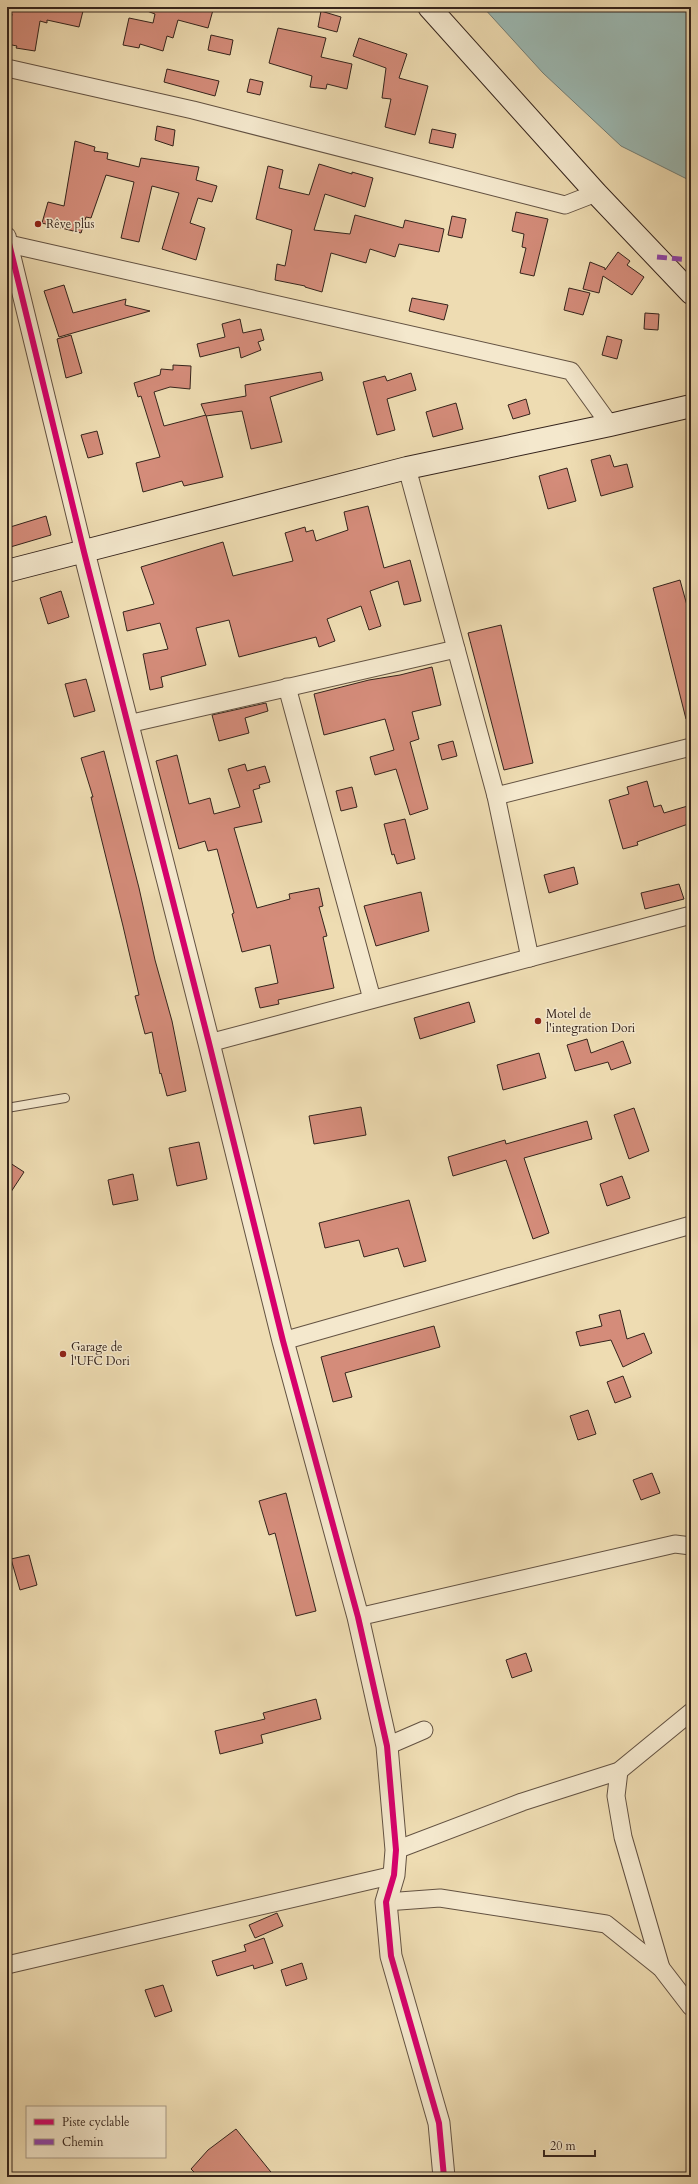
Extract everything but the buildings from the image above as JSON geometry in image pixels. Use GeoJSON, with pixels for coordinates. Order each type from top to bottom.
{"type":"FeatureCollection","features":[{"type":"Feature","properties":{"kind":"main road"},"geometry":{"type":"LineString","coordinates":[[428,7],[596,193],[691,294]]}},
{"type":"Feature","properties":{"kind":"main road"},"geometry":{"type":"LineString","coordinates":[[7,571],[406,468],[610,425],[691,406]]}},
{"type":"Feature","properties":{"kind":"street"},"geometry":{"type":"LineString","coordinates":[[7,68],[193,110],[565,205],[596,193]]}},
{"type":"Feature","properties":{"kind":"street"},"geometry":{"type":"LineString","coordinates":[[444,2177],[439,2123],[391,1956],[386,1902],[394,1875],[396,1850],[387,1746],[358,1617],[283,1341],[84,552],[8,240],[571,372],[610,425]]}},
{"type":"Feature","properties":{"kind":"street"},"geometry":{"type":"LineString","coordinates":[[406,468],[496,796],[530,958]]}},
{"type":"Feature","properties":{"kind":"street"},"geometry":{"type":"LineString","coordinates":[[128,724],[456,649]]}},
{"type":"Feature","properties":{"kind":"street"},"geometry":{"type":"LineString","coordinates":[[287,687],[372,999]]}},
{"type":"Feature","properties":{"kind":"street"},"geometry":{"type":"LineString","coordinates":[[496,796],[691,747]]}},
{"type":"Feature","properties":{"kind":"street"},"geometry":{"type":"LineString","coordinates":[[209,1043],[691,915]]}},
{"type":"Feature","properties":{"kind":"street"},"geometry":{"type":"LineString","coordinates":[[283,1341],[691,1225]]}},
{"type":"Feature","properties":{"kind":"street"},"geometry":{"type":"LineString","coordinates":[[358,1617],[675,1544],[691,1546]]}},
{"type":"Feature","properties":{"kind":"street"},"geometry":{"type":"LineString","coordinates":[[396,1850],[522,1802],[619,1771],[691,1712]]}},
{"type":"Feature","properties":{"kind":"street"},"geometry":{"type":"LineString","coordinates":[[387,1746],[424,1730]]}},
{"type":"Feature","properties":{"kind":"street"},"geometry":{"type":"LineString","coordinates":[[619,1771],[616,1796],[623,1837],[661,1968]]}},
{"type":"Feature","properties":{"kind":"street"},"geometry":{"type":"LineString","coordinates":[[7,1964],[394,1875]]}},
{"type":"Feature","properties":{"kind":"street"},"geometry":{"type":"LineString","coordinates":[[386,1902],[440,1898],[606,1924],[661,1968],[691,2007]]}},
{"type":"Feature","properties":{"kind":"lane"},"geometry":{"type":"LineString","coordinates":[[7,1108],[65,1098]]}},
{"type":"Feature","properties":{"kind":"water"},"geometry":{"type":"Polygon","coordinates":[[[483,7],[691,7],[691,181],[621,146],[543,73],[483,7]]]}},
{"type":"Feature","properties":{"kind":"marked path"},"geometry":{"type":"LineString","coordinates":[[657,257],[691,260]]}},
{"type":"Feature","properties":{"kind":"cycle path"},"geometry":{"type":"LineString","coordinates":[[7,235],[84,552],[283,1341],[358,1617],[387,1746],[396,1850],[394,1875],[386,1902],[391,1956],[439,2123],[444,2177]]}},
{"type":"Feature","properties":{"kind":"place","name":"Rêve plus"},"geometry":{"type":"Point","coordinates":[38,224]}},
{"type":"Feature","properties":{"kind":"place","name":"Motel de l'integration Dori"},"geometry":{"type":"Point","coordinates":[538,1021]}},
{"type":"Feature","properties":{"kind":"place","name":"Garage de l'UFC Dori"},"geometry":{"type":"Point","coordinates":[63,1354]}}]}
